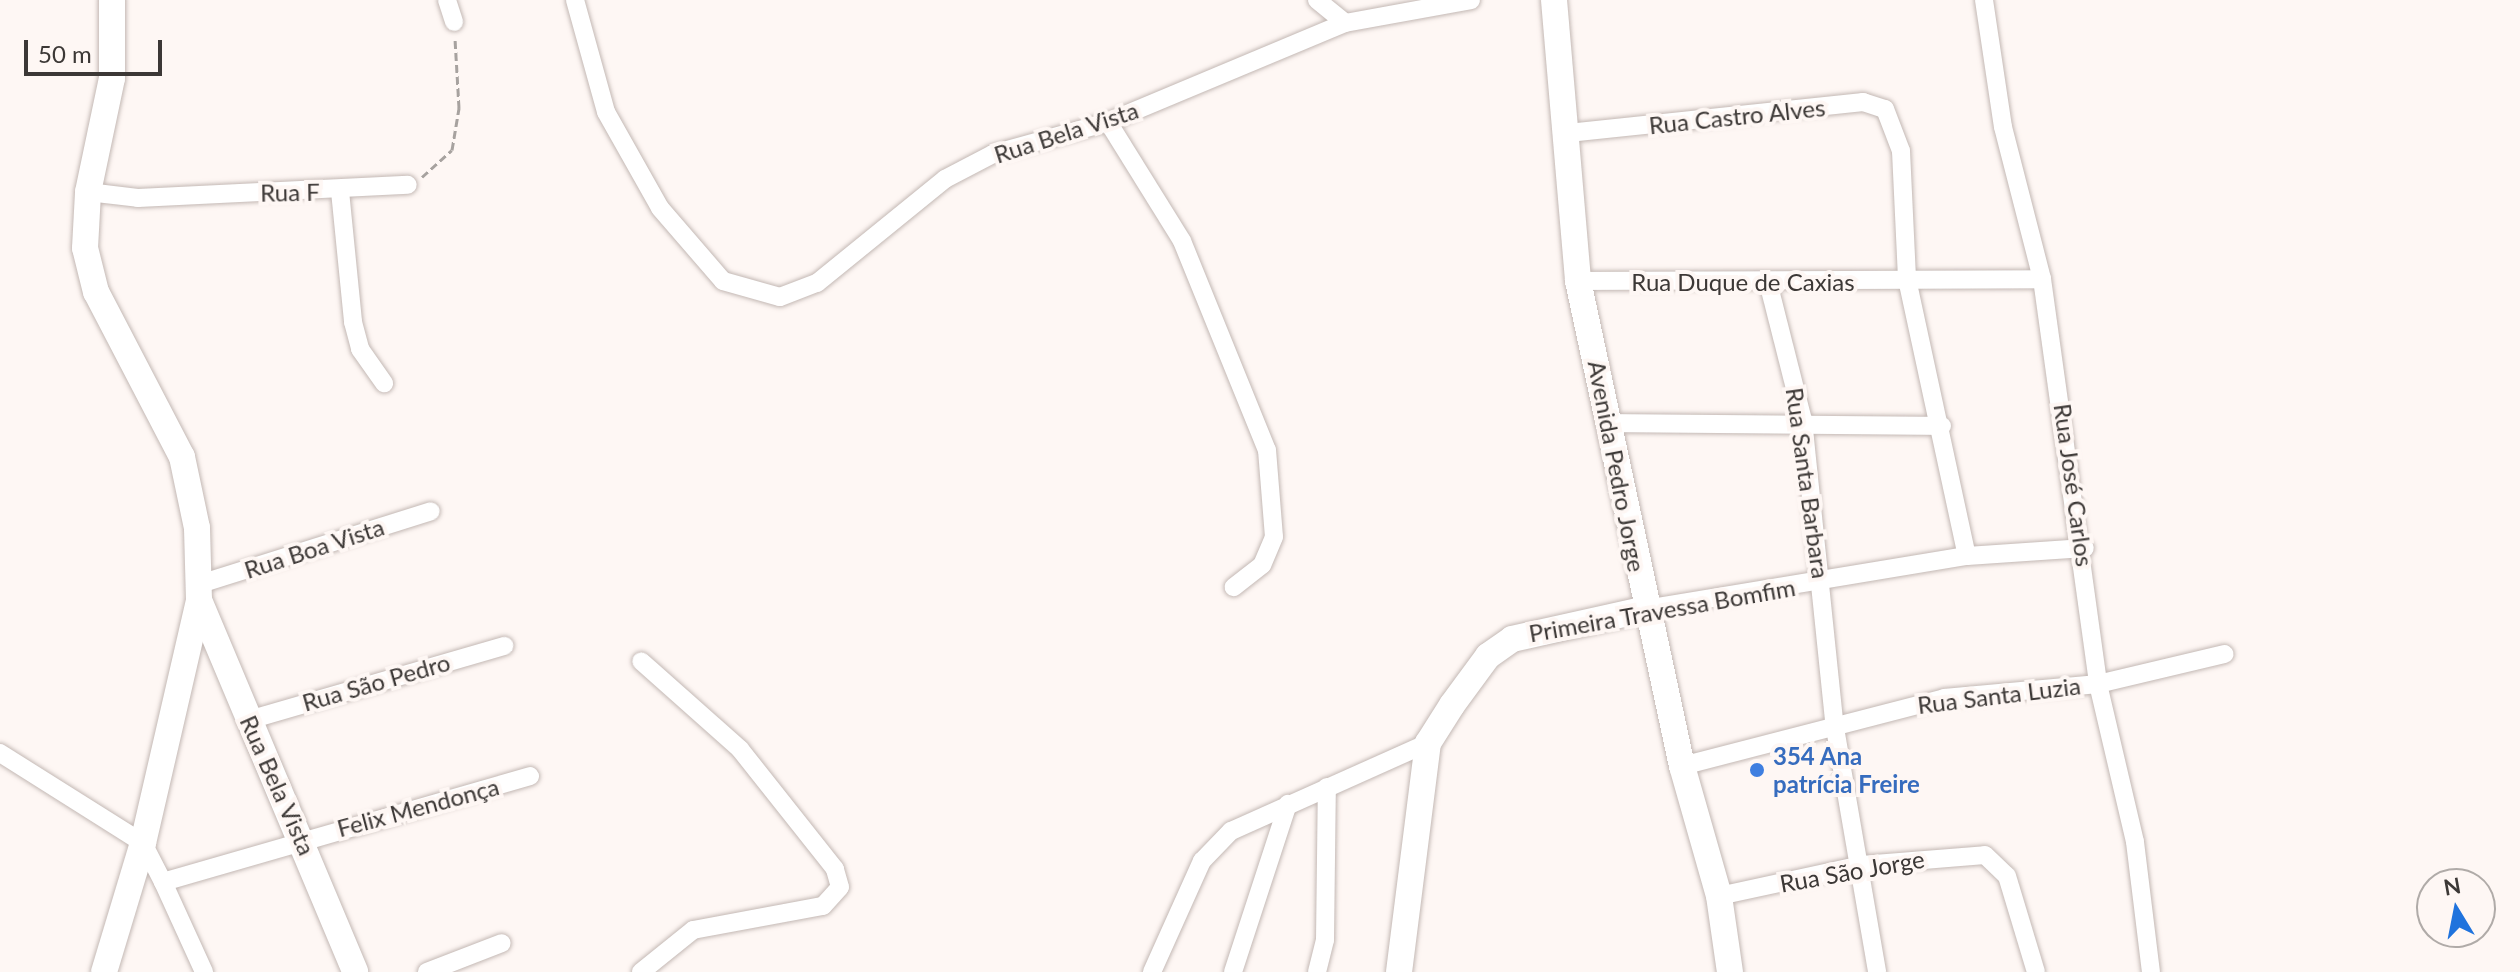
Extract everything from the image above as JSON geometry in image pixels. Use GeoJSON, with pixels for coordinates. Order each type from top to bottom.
{"type":"FeatureCollection","features":[{"type":"Feature","properties":{"kind":"street"},"geometry":{"type":"LineString","coordinates":[[104,972],[143,843],[198,592],[197,528],[182,457],[96,292],[85,248],[88,192],[112,78],[112,0]]}},
{"type":"Feature","properties":{"kind":"street"},"geometry":{"type":"LineString","coordinates":[[447,0],[454,22]]}},
{"type":"Feature","properties":{"kind":"street","name":"Rua Bela Vista"},"geometry":{"type":"LineString","coordinates":[[575,0],[606,112],[631,163],[723,281],[780,297],[817,283],[945,179],[993,154],[1108,122],[1345,23],[1471,0]]}},
{"type":"Feature","properties":{"kind":"street"},"geometry":{"type":"LineString","coordinates":[[1317,0],[1345,23]]}},
{"type":"Feature","properties":{"kind":"street","name":"Avenida Pedro Jorge"},"geometry":{"type":"LineString","coordinates":[[1554,0],[1568,133],[1578,281],[1610,423],[1646,609],[1682,766],[1719,896],[1730,972]]}},
{"type":"Feature","properties":{"kind":"street","name":"Rua José Carlos"},"geometry":{"type":"LineString","coordinates":[[1984,0],[2003,127],[2042,279],[2085,548],[2098,684],[2135,842],[2151,972]]}},
{"type":"Feature","properties":{"kind":"street","name":"Rua Castro Alves"},"geometry":{"type":"LineString","coordinates":[[1568,133],[1863,102],[1885,109],[1897,125],[1907,279]]}},
{"type":"Feature","properties":{"kind":"street"},"geometry":{"type":"LineString","coordinates":[[1108,122],[1182,241],[1267,450],[1274,537],[1262,565],[1234,587]]}},
{"type":"Feature","properties":{"kind":"street"},"geometry":{"type":"LineString","coordinates":[[340,191],[408,185]]}},
{"type":"Feature","properties":{"kind":"street","name":"Rua F"},"geometry":{"type":"LineString","coordinates":[[88,192],[138,198],[340,191],[353,322],[360,349],[384,383]]}},
{"type":"Feature","properties":{"kind":"street"},"geometry":{"type":"LineString","coordinates":[[1907,279],[1942,426],[1967,556]]}},
{"type":"Feature","properties":{"kind":"street","name":"Rua Duque de Caxias"},"geometry":{"type":"LineString","coordinates":[[1578,281],[2042,279]]}},
{"type":"Feature","properties":{"kind":"street","name":"Rua Santa Barbara"},"geometry":{"type":"LineString","coordinates":[[1768,282],[1803,420],[1823,581],[1835,728],[1862,865],[1877,972]]}},
{"type":"Feature","properties":{"kind":"street"},"geometry":{"type":"LineString","coordinates":[[1610,423],[1803,420],[1942,426]]}},
{"type":"Feature","properties":{"kind":"street","name":"Rua Boa Vista"},"geometry":{"type":"LineString","coordinates":[[198,592],[431,511]]}},
{"type":"Feature","properties":{"kind":"street","name":"Primeira Travessa Bomfim"},"geometry":{"type":"LineString","coordinates":[[1428,743],[1480,666],[1512,639],[1646,609],[1967,556],[2085,548]]}},
{"type":"Feature","properties":{"kind":"street","name":"Rua Bela Vista"},"geometry":{"type":"LineString","coordinates":[[198,592],[249,720],[303,839],[355,972]]}},
{"type":"Feature","properties":{"kind":"street","name":"Rua São Pedro"},"geometry":{"type":"LineString","coordinates":[[249,720],[504,646]]}},
{"type":"Feature","properties":{"kind":"street","name":"Rua Santa Luzia"},"geometry":{"type":"LineString","coordinates":[[1682,766],[1944,698],[2098,684],[2225,654]]}},
{"type":"Feature","properties":{"kind":"street"},"geometry":{"type":"LineString","coordinates":[[641,661],[740,749],[835,869],[840,887],[823,906],[693,930],[641,972]]}},
{"type":"Feature","properties":{"kind":"street"},"geometry":{"type":"LineString","coordinates":[[1152,972],[1202,861],[1231,831],[1428,743]]}},
{"type":"Feature","properties":{"kind":"street"},"geometry":{"type":"LineString","coordinates":[[1399,972],[1428,743]]}},
{"type":"Feature","properties":{"kind":"street"},"geometry":{"type":"LineString","coordinates":[[0,753],[143,843],[204,972]]}},
{"type":"Feature","properties":{"kind":"street","name":"Felix Mendonça"},"geometry":{"type":"LineString","coordinates":[[163,882],[303,839],[530,776]]}},
{"type":"Feature","properties":{"kind":"street"},"geometry":{"type":"LineString","coordinates":[[1317,972],[1325,940],[1327,787]]}},
{"type":"Feature","properties":{"kind":"street"},"geometry":{"type":"LineString","coordinates":[[1233,972],[1288,804]]}},
{"type":"Feature","properties":{"kind":"street","name":"Rua São Jorge"},"geometry":{"type":"LineString","coordinates":[[1719,896],[1862,865],[1985,855],[2007,876],[2036,972]]}},
{"type":"Feature","properties":{"kind":"street"},"geometry":{"type":"LineString","coordinates":[[427,972],[502,943]]}},
{"type":"Feature","properties":{"kind":"path"},"geometry":{"type":"LineString","coordinates":[[408,185],[452,150],[459,108],[454,22]]}},
{"type":"Feature","properties":{"kind":"place","name":"354 Ana patrícia Freire"},"geometry":{"type":"Point","coordinates":[1757,770]}}]}
